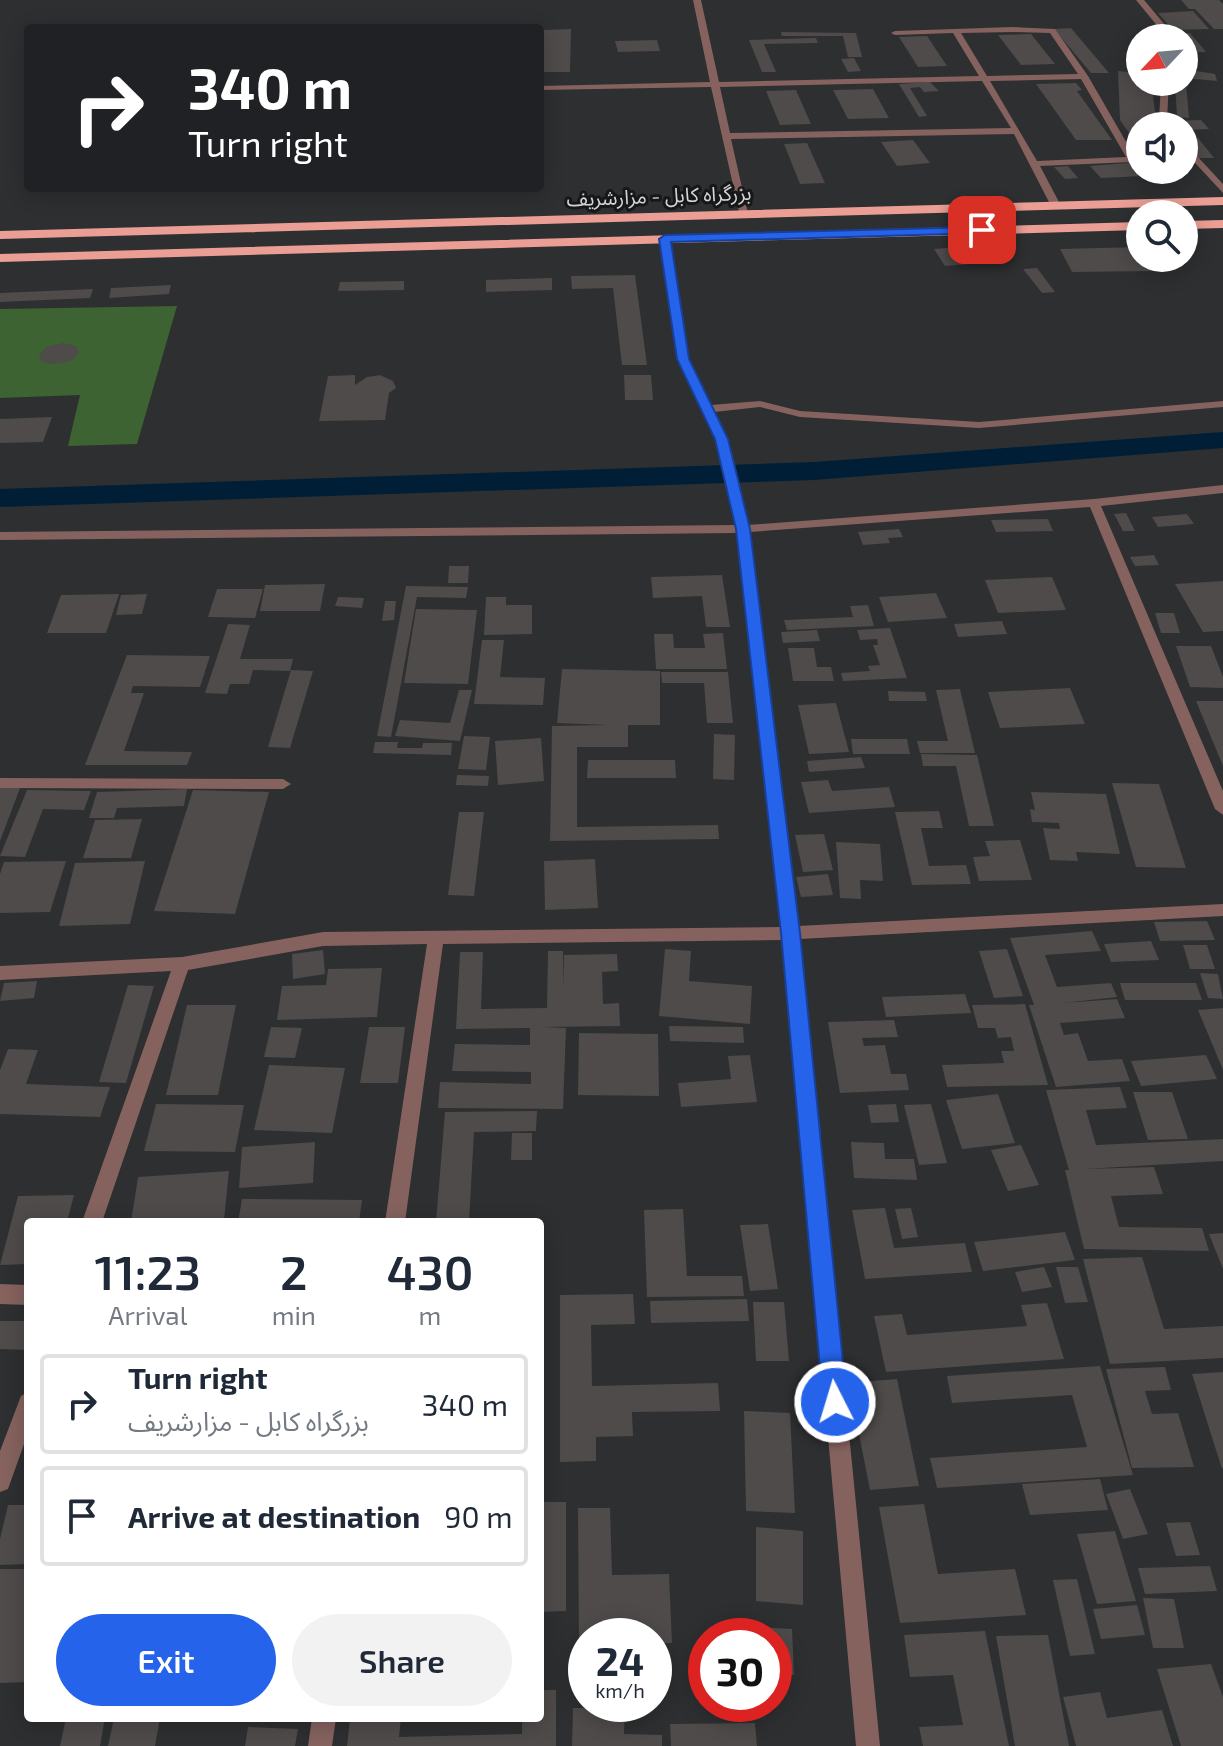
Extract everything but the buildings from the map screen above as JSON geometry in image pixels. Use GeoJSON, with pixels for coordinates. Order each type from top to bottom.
{"type":"FeatureCollection","features":[{"type":"Feature","properties":{"kind":"highway","name":"بزرگراه کابل - مزارشریف"},"geometry":{"type":"LineString","coordinates":[[0,235],[1223,201]]}},
{"type":"Feature","properties":{"kind":"highway"},"geometry":{"type":"LineString","coordinates":[[1198,225],[1221,226]]}},
{"type":"Feature","properties":{"kind":"highway","name":"بزرگراه کابل - مزارشریف"},"geometry":{"type":"LineString","coordinates":[[0,258],[1126,226]]}},
{"type":"Feature","properties":{"kind":"street"},"geometry":{"type":"LineString","coordinates":[[697,0],[713,86],[743,214]]}},
{"type":"Feature","properties":{"kind":"street"},"geometry":{"type":"LineString","coordinates":[[1140,0],[1160,24]]}},
{"type":"Feature","properties":{"kind":"street"},"geometry":{"type":"LineString","coordinates":[[895,33],[957,33],[1016,28],[1052,31],[1084,76],[1132,159],[1033,164]]}},
{"type":"Feature","properties":{"kind":"street"},"geometry":{"type":"LineString","coordinates":[[957,33],[1017,131],[1055,204]]}},
{"type":"Feature","properties":{"kind":"street"},"geometry":{"type":"LineString","coordinates":[[544,88],[1084,76]]}},
{"type":"Feature","properties":{"kind":"street"},"geometry":{"type":"LineString","coordinates":[[725,136],[1017,131]]}},
{"type":"Feature","properties":{"kind":"street"},"geometry":{"type":"LineString","coordinates":[[1198,161],[1223,190]]}},
{"type":"Feature","properties":{"kind":"street"},"geometry":{"type":"LineString","coordinates":[[665,239],[683,359],[722,439],[743,529],[791,933],[868,1746]]}},
{"type":"Feature","properties":{"kind":"street"},"geometry":{"type":"LineString","coordinates":[[707,409],[760,404],[800,414],[979,425],[1223,404]]}},
{"type":"Feature","properties":{"kind":"street"},"geometry":{"type":"LineString","coordinates":[[0,536],[743,529],[1094,503],[1223,489]]}},
{"type":"Feature","properties":{"kind":"street"},"geometry":{"type":"LineString","coordinates":[[1094,503],[1223,809]]}},
{"type":"Feature","properties":{"kind":"street"},"geometry":{"type":"LineString","coordinates":[[0,783],[283,784]]}},
{"type":"Feature","properties":{"kind":"street"},"geometry":{"type":"LineString","coordinates":[[0,973],[182,964],[323,939],[791,933],[1223,910]]}},
{"type":"Feature","properties":{"kind":"street"},"geometry":{"type":"LineString","coordinates":[[396,1218],[436,938]]}},
{"type":"Feature","properties":{"kind":"street"},"geometry":{"type":"LineString","coordinates":[[93,1218],[182,964]]}},
{"type":"Feature","properties":{"kind":"street"},"geometry":{"type":"LineString","coordinates":[[0,1294],[24,1295]]}},
{"type":"Feature","properties":{"kind":"street"},"geometry":{"type":"LineString","coordinates":[[0,1481],[24,1414]]}},
{"type":"Feature","properties":{"kind":"street"},"geometry":{"type":"LineString","coordinates":[[320,1746],[323,1722]]}},
{"type":"Feature","properties":{"kind":"green space"},"geometry":{"type":"Polygon","coordinates":[[[177,306],[137,444],[68,446],[80,395],[0,398],[0,309],[177,306]]]}},
{"type":"Feature","properties":{"kind":"waterway"},"geometry":{"type":"LineString","coordinates":[[0,498],[814,471],[1223,440]]}},
{"type":"Feature","properties":{"kind":"route"},"geometry":{"type":"LineString","coordinates":[[835,1402],[791,933],[743,529],[722,439],[683,359],[665,239],[982,230]]}}]}
